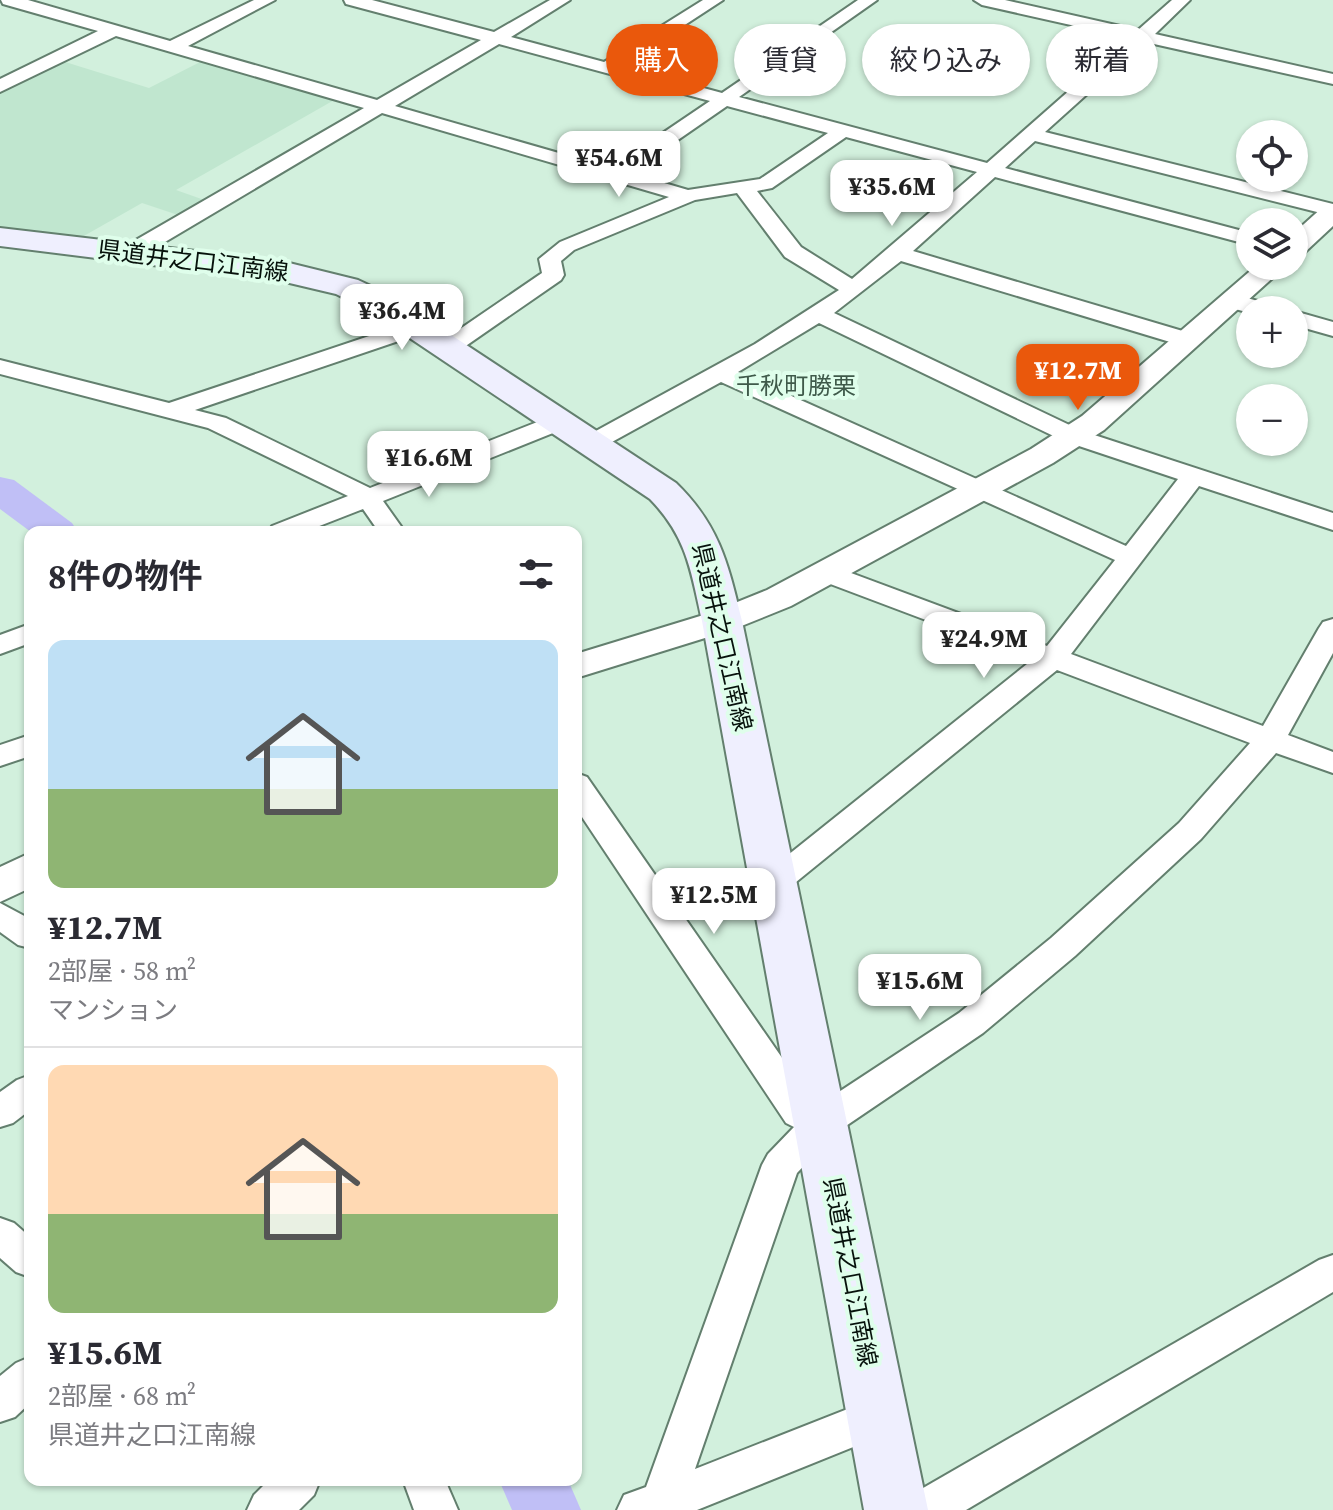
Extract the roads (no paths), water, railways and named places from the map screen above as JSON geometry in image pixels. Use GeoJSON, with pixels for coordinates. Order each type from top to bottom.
{"type":"FeatureCollection","features":[{"type":"Feature","properties":{"kind":"main road","name":"県道井之口江南線"},"geometry":{"type":"LineString","coordinates":[[0,237],[319,278],[380,303],[663,491],[683,509],[702,536],[722,621],[896,1510]]}},
{"type":"Feature","properties":{"kind":"street"},"geometry":{"type":"LineString","coordinates":[[0,3],[8,0],[115,30],[688,196]]}},
{"type":"Feature","properties":{"kind":"street"},"geometry":{"type":"LineString","coordinates":[[172,47],[267,0]]}},
{"type":"Feature","properties":{"kind":"street"},"geometry":{"type":"LineString","coordinates":[[352,0],[606,66]]}},
{"type":"Feature","properties":{"kind":"street"},"geometry":{"type":"LineString","coordinates":[[130,253],[562,0]]}},
{"type":"Feature","properties":{"kind":"street"},"geometry":{"type":"LineString","coordinates":[[677,24],[715,0]]}},
{"type":"Feature","properties":{"kind":"street"},"geometry":{"type":"LineString","coordinates":[[614,175],[869,0]]}},
{"type":"Feature","properties":{"kind":"street"},"geometry":{"type":"LineString","coordinates":[[982,0],[1088,24]]}},
{"type":"Feature","properties":{"kind":"street"},"geometry":{"type":"LineString","coordinates":[[1155,24],[1182,0]]}},
{"type":"Feature","properties":{"kind":"street"},"geometry":{"type":"LineString","coordinates":[[0,86],[115,30]]}},
{"type":"Feature","properties":{"kind":"street"},"geometry":{"type":"LineString","coordinates":[[1158,40],[1333,79]]}},
{"type":"Feature","properties":{"kind":"street"},"geometry":{"type":"LineString","coordinates":[[713,96],[1236,235]]}},
{"type":"Feature","properties":{"kind":"street"},"geometry":{"type":"LineString","coordinates":[[592,443],[721,373],[853,289],[898,253],[1072,96]]}},
{"type":"Feature","properties":{"kind":"street"},"geometry":{"type":"LineString","coordinates":[[449,347],[553,275],[550,259],[567,246],[688,196],[765,184],[843,131]]}},
{"type":"Feature","properties":{"kind":"street"},"geometry":{"type":"LineString","coordinates":[[1029,134],[1333,211]]}},
{"type":"Feature","properties":{"kind":"street"},"geometry":{"type":"LineString","coordinates":[[742,186],[759,204],[770,224],[793,252],[853,289]]}},
{"type":"Feature","properties":{"kind":"street"},"geometry":{"type":"LineString","coordinates":[[1308,234],[1333,211]]}},
{"type":"Feature","properties":{"kind":"street"},"geometry":{"type":"LineString","coordinates":[[898,253],[1188,340]]}},
{"type":"Feature","properties":{"kind":"street"},"geometry":{"type":"LineString","coordinates":[[582,664],[722,621],[779,598],[1073,436],[1093,423],[1256,280]]}},
{"type":"Feature","properties":{"kind":"street"},"geometry":{"type":"LineString","coordinates":[[1232,301],[1236,302]]}},
{"type":"Feature","properties":{"kind":"street"},"geometry":{"type":"LineString","coordinates":[[818,314],[1073,436],[1333,522]]}},
{"type":"Feature","properties":{"kind":"street"},"geometry":{"type":"LineString","coordinates":[[1308,322],[1333,329]]}},
{"type":"Feature","properties":{"kind":"street"},"geometry":{"type":"LineString","coordinates":[[172,410],[417,327]]}},
{"type":"Feature","properties":{"kind":"street"},"geometry":{"type":"LineString","coordinates":[[0,367],[217,423],[367,496],[388,526]]}},
{"type":"Feature","properties":{"kind":"street"},"geometry":{"type":"LineString","coordinates":[[721,373],[1131,558]]}},
{"type":"Feature","properties":{"kind":"street"},"geometry":{"type":"LineString","coordinates":[[295,526],[559,422]]}},
{"type":"Feature","properties":{"kind":"street"},"geometry":{"type":"LineString","coordinates":[[774,883],[1053,658],[1194,476]]}},
{"type":"Feature","properties":{"kind":"street"},"geometry":{"type":"LineString","coordinates":[[826,573],[1333,763]]}},
{"type":"Feature","properties":{"kind":"street"},"geometry":{"type":"LineString","coordinates":[[651,1506],[781,1165],[821,1123],[971,1023],[1063,947],[1190,831],[1270,740],[1333,628]]}},
{"type":"Feature","properties":{"kind":"street"},"geometry":{"type":"LineString","coordinates":[[0,645],[24,635]]}},
{"type":"Feature","properties":{"kind":"street"},"geometry":{"type":"LineString","coordinates":[[0,756],[24,747]]}},
{"type":"Feature","properties":{"kind":"street"},"geometry":{"type":"LineString","coordinates":[[582,793],[799,1112],[821,1123]]}},
{"type":"Feature","properties":{"kind":"street"},"geometry":{"type":"LineString","coordinates":[[0,887],[24,872]]}},
{"type":"Feature","properties":{"kind":"street"},"geometry":{"type":"LineString","coordinates":[[0,915],[24,932]]}},
{"type":"Feature","properties":{"kind":"street"},"geometry":{"type":"LineString","coordinates":[[0,1112],[24,1094]]}},
{"type":"Feature","properties":{"kind":"street"},"geometry":{"type":"LineString","coordinates":[[0,1235],[24,1255]]}},
{"type":"Feature","properties":{"kind":"street"},"geometry":{"type":"LineString","coordinates":[[926,1510],[1333,1272]]}},
{"type":"Feature","properties":{"kind":"street"},"geometry":{"type":"LineString","coordinates":[[0,1403],[24,1381]]}},
{"type":"Feature","properties":{"kind":"street"},"geometry":{"type":"LineString","coordinates":[[651,1506],[878,1417]]}},
{"type":"Feature","properties":{"kind":"street"},"geometry":{"type":"LineString","coordinates":[[269,1510],[293,1486]]}},
{"type":"Feature","properties":{"kind":"street"},"geometry":{"type":"LineString","coordinates":[[426,1486],[436,1510]]}},
{"type":"Feature","properties":{"kind":"waterway"},"geometry":{"type":"LineString","coordinates":[[0,489],[49,526]]}},
{"type":"Feature","properties":{"kind":"waterway"},"geometry":{"type":"LineString","coordinates":[[536,1486],[547,1510]]}},
{"type":"Feature","properties":{"kind":"district","name":"千秋町勝栗"},"geometry":{"type":"Point","coordinates":[796,386]}}]}
